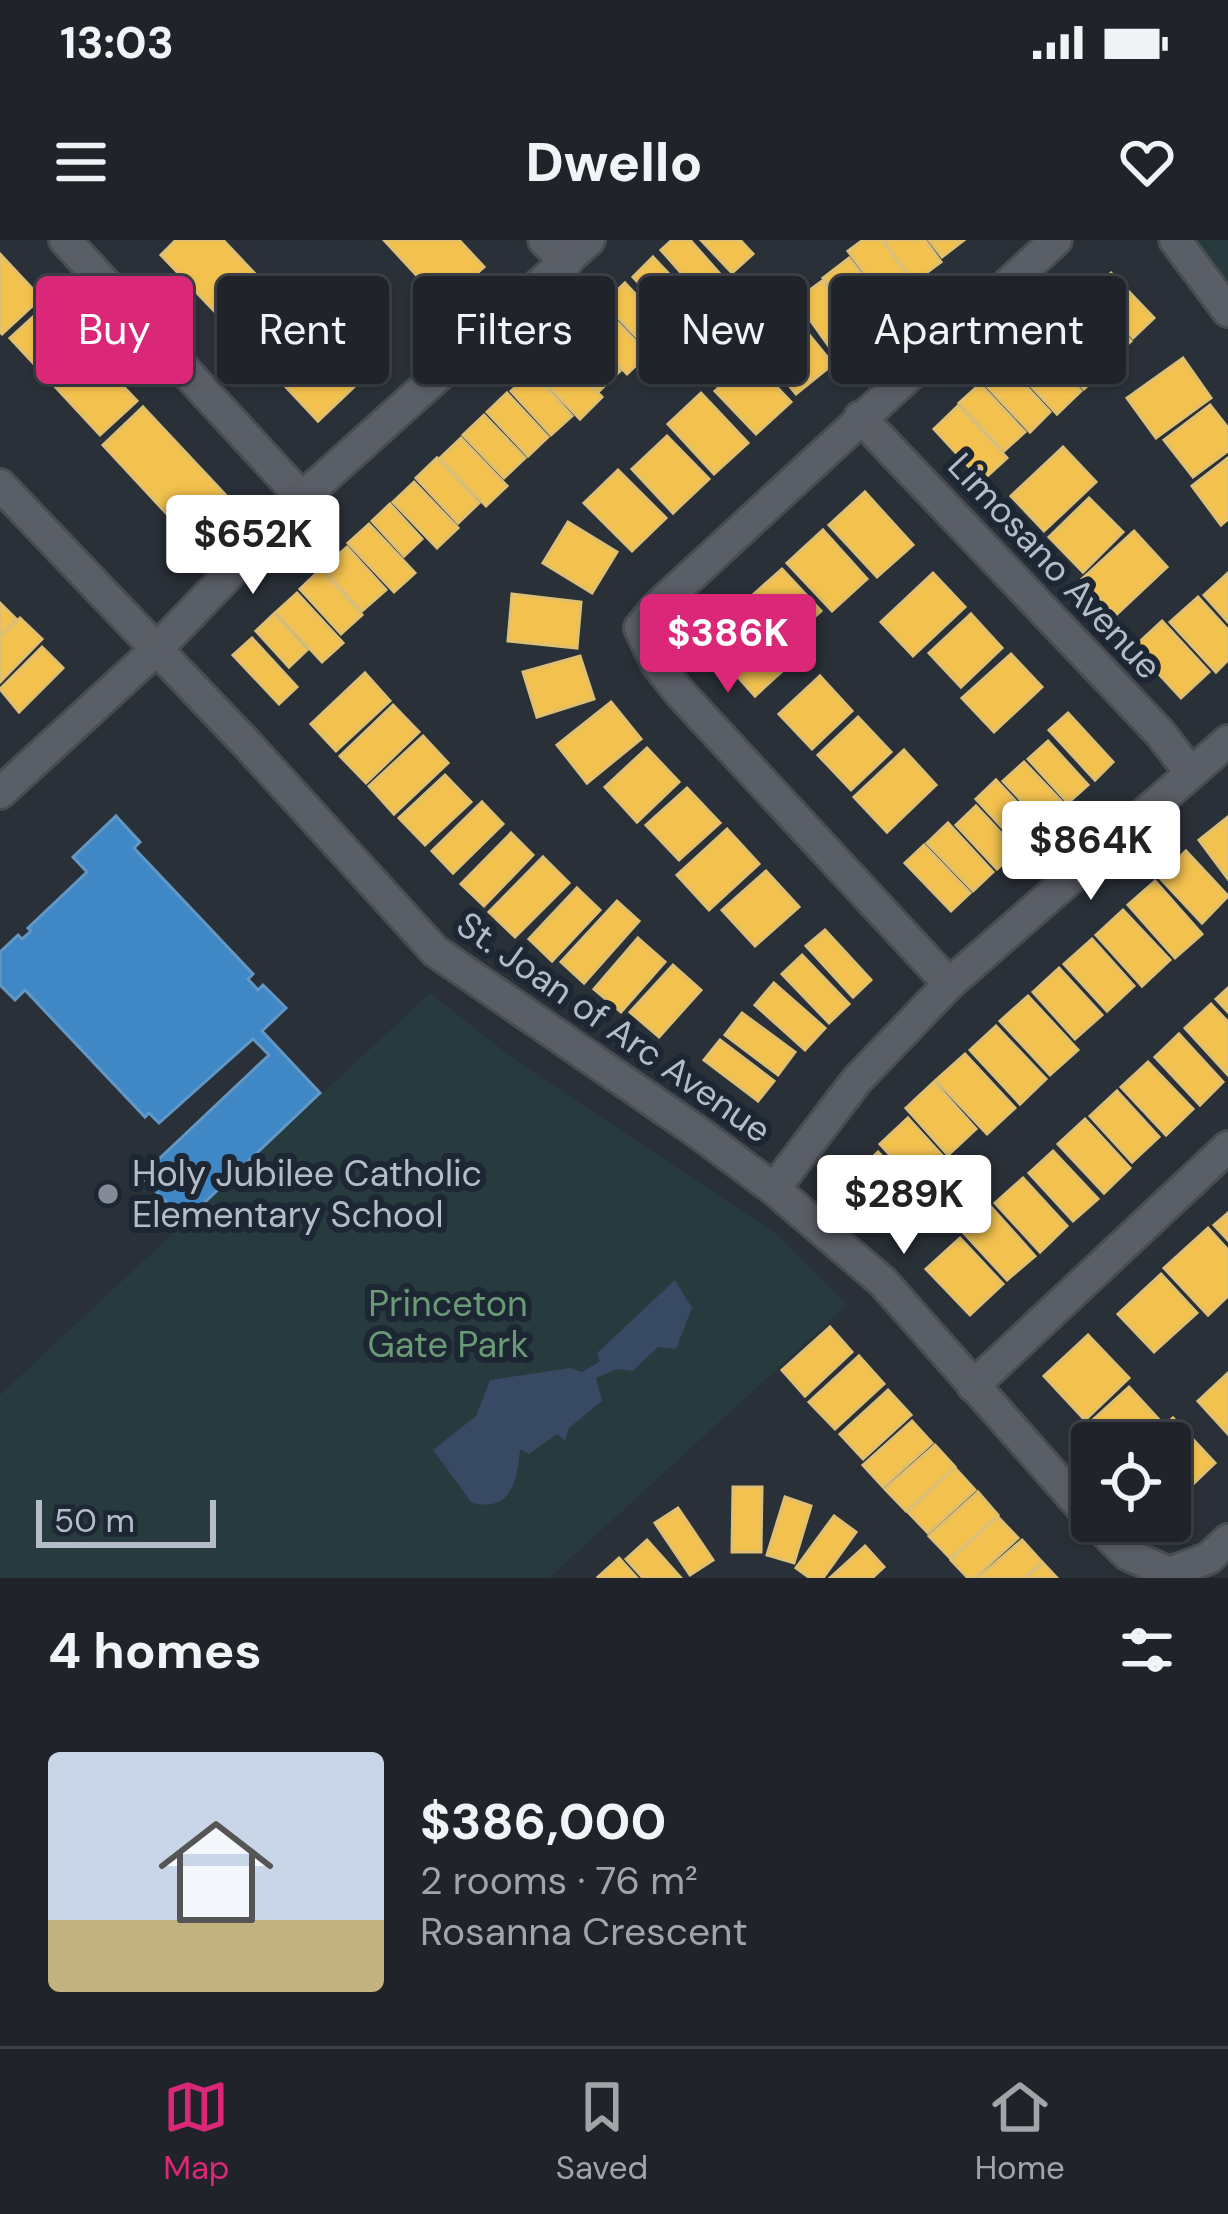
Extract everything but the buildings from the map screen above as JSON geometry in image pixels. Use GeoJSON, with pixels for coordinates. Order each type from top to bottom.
{"type":"FeatureCollection","features":[{"type":"Feature","properties":{"kind":"street"},"geometry":{"type":"LineString","coordinates":[[65,240],[302,498]]}},
{"type":"Feature","properties":{"kind":"street"},"geometry":{"type":"LineString","coordinates":[[544,240],[566,262]]}},
{"type":"Feature","properties":{"kind":"street"},"geometry":{"type":"LineString","coordinates":[[3,785],[157,649],[302,498],[589,240]]}},
{"type":"Feature","properties":{"kind":"street"},"geometry":{"type":"LineString","coordinates":[[949,984],[680,693],[640,628],[860,417],[1056,240]]}},
{"type":"Feature","properties":{"kind":"street"},"geometry":{"type":"LineString","coordinates":[[1175,240],[1228,311]]}},
{"type":"Feature","properties":{"kind":"street","name":"Limosano Avenue"},"geometry":{"type":"LineString","coordinates":[[860,417],[1144,717],[1190,772]]}},
{"type":"Feature","properties":{"kind":"street","name":"St. Joan of Arc Avenue"},"geometry":{"type":"LineString","coordinates":[[0,484],[435,951],[774,1189],[883,1282],[1071,1495]]}},
{"type":"Feature","properties":{"kind":"street"},"geometry":{"type":"LineString","coordinates":[[774,1189],[856,1080],[949,984],[1228,741]]}},
{"type":"Feature","properties":{"kind":"street"},"geometry":{"type":"LineString","coordinates":[[974,1386],[1228,1147]]}},
{"type":"Feature","properties":{"kind":"street","name":"St. Joan of Arc Avenue"},"geometry":{"type":"LineString","coordinates":[[1115,1542],[1127,1554],[1168,1574],[1209,1558],[1228,1540]]}},
{"type":"Feature","properties":{"kind":"green space"},"geometry":{"type":"Polygon","coordinates":[[[1197,240],[1228,240],[1228,280],[1197,240]]]}},
{"type":"Feature","properties":{"kind":"green space","name":"Princeton Gate Park"},"geometry":{"type":"Polygon","coordinates":[[[430,993],[519,1063],[774,1232],[847,1305],[549,1578],[0,1578],[0,1395],[430,993]]]}},
{"type":"Feature","properties":{"kind":"water"},"geometry":{"type":"Polygon","coordinates":[[[675,1280],[692,1308],[676,1349],[658,1347],[633,1371],[617,1369],[596,1378],[602,1401],[569,1428],[565,1441],[557,1434],[529,1454],[520,1449],[514,1483],[504,1498],[485,1505],[472,1503],[433,1450],[476,1416],[490,1380],[570,1368],[582,1372],[600,1361],[597,1353],[675,1280]]]}},
{"type":"Feature","properties":{"kind":"place","name":"Holy Jubilee Catholic Elementary School"},"geometry":{"type":"Point","coordinates":[108,1194]}}]}
